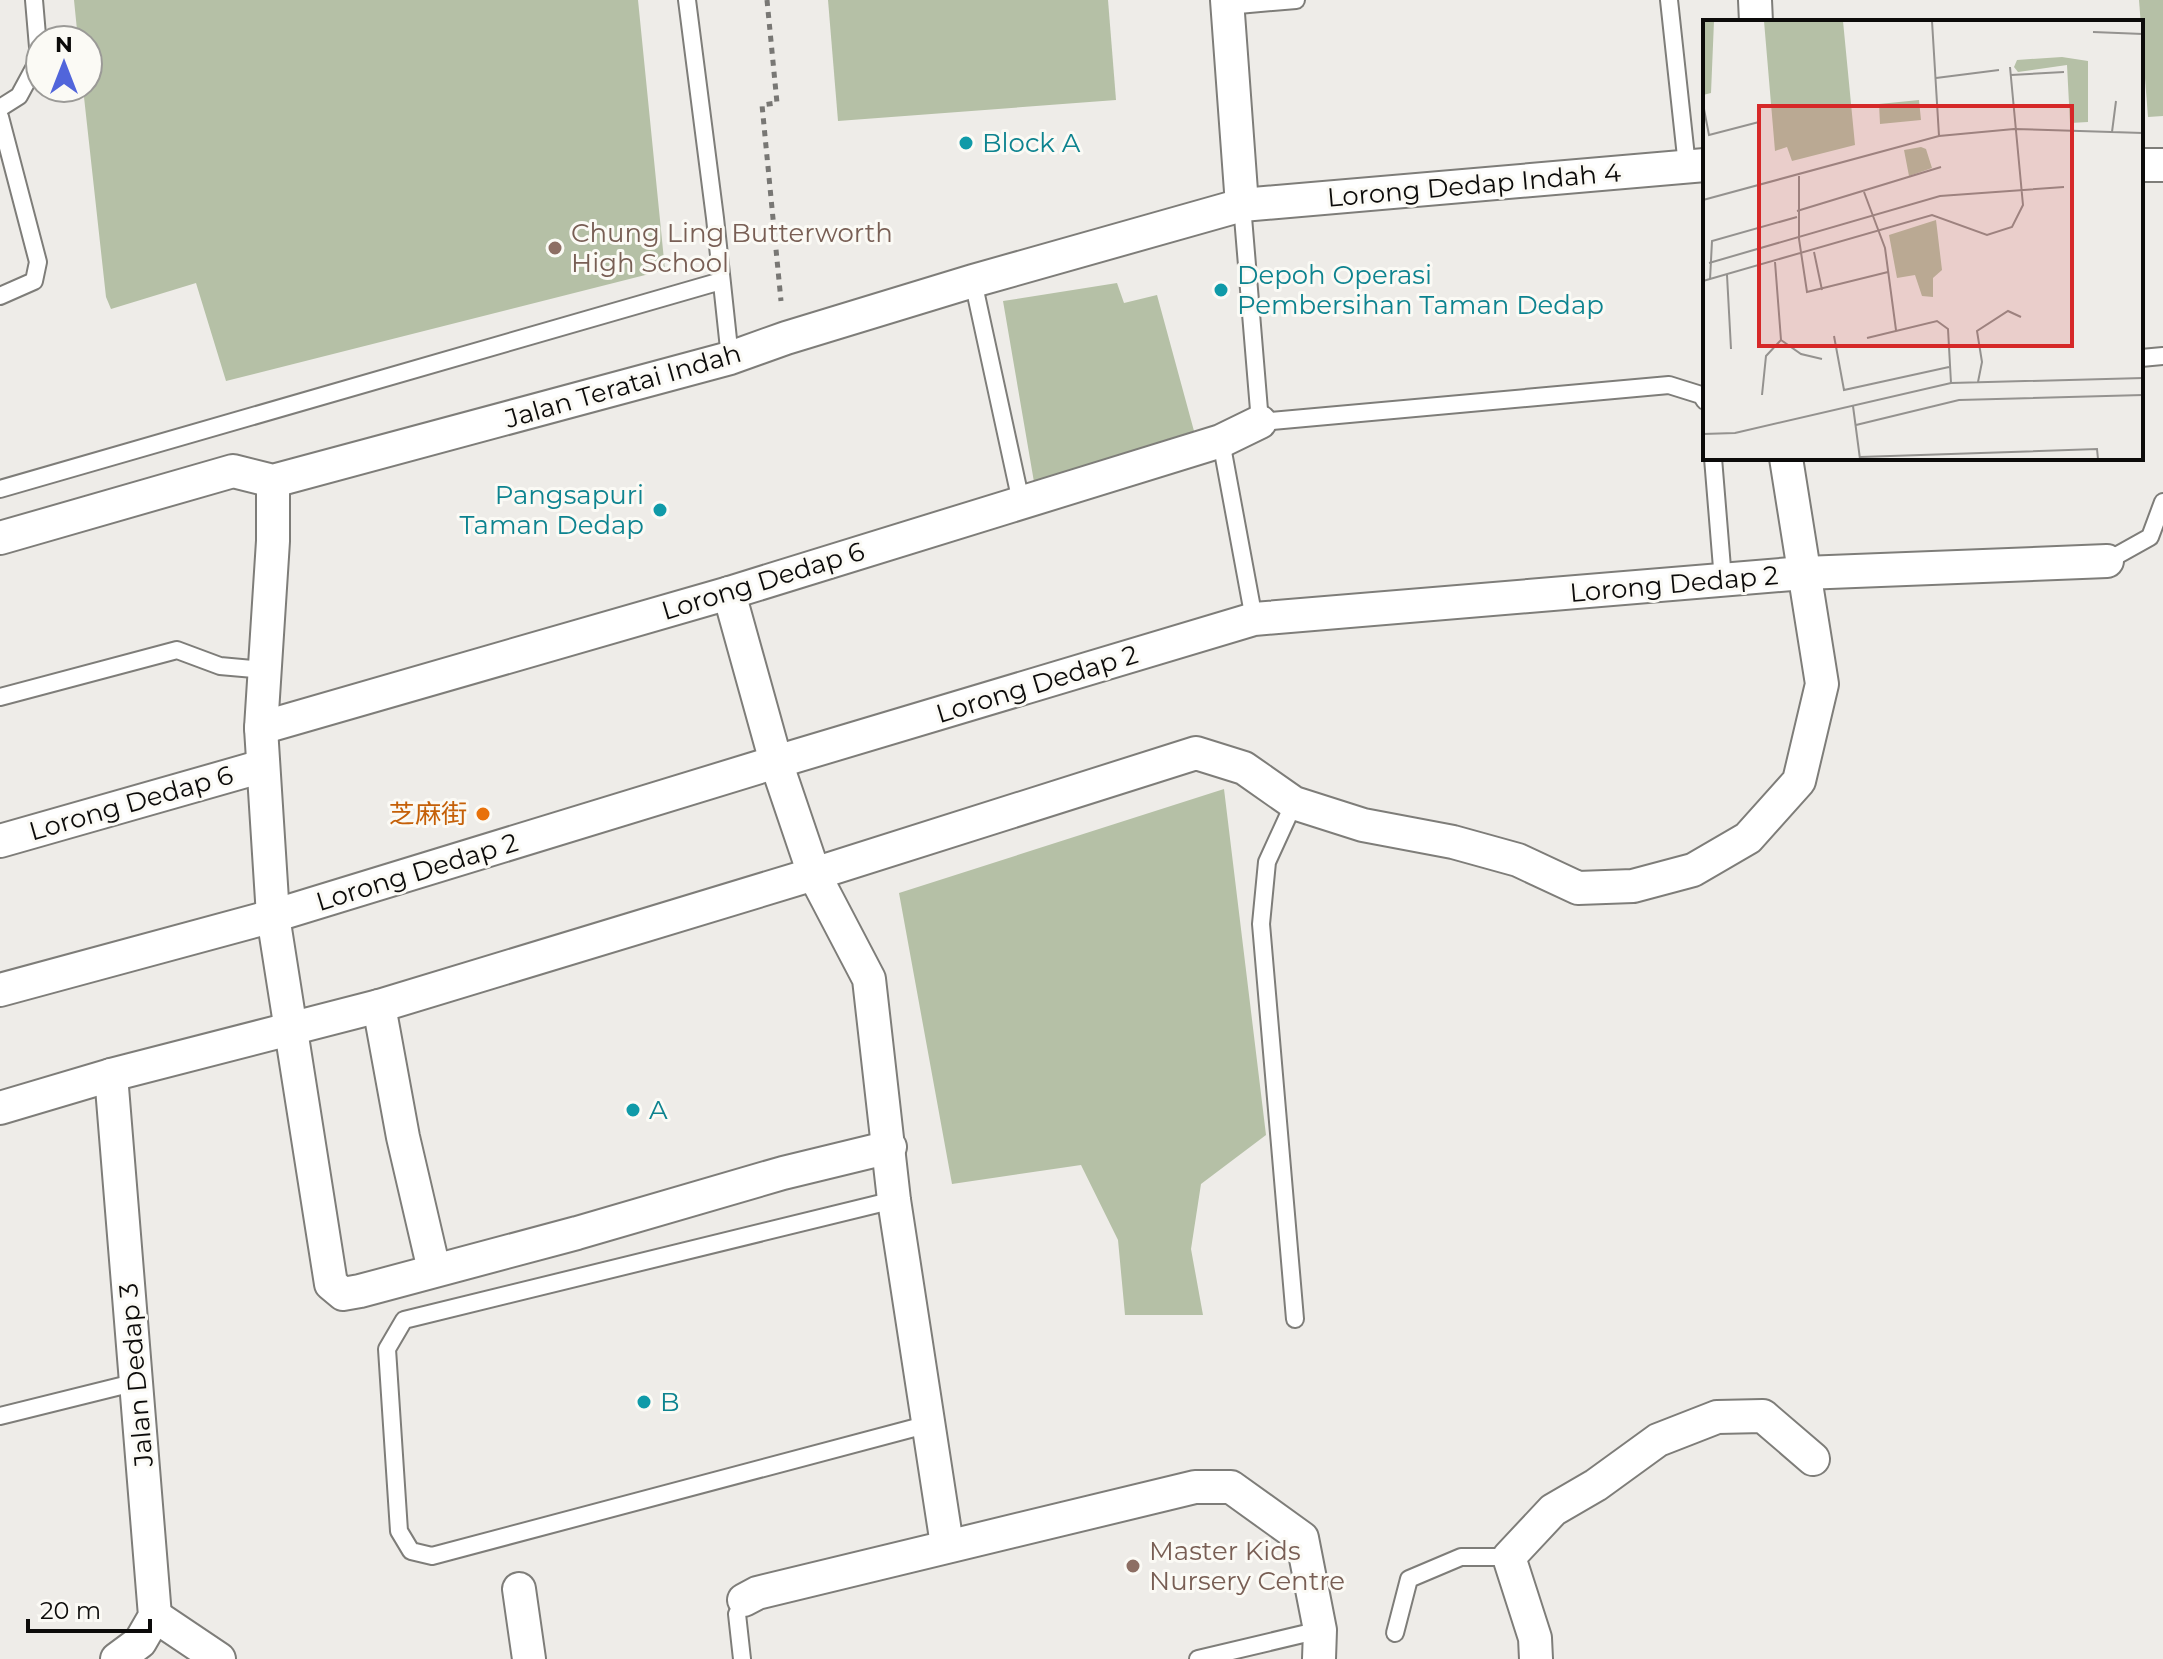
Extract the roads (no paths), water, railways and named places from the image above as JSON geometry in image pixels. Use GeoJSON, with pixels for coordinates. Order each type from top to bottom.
{"type":"FeatureCollection","features":[{"type":"Feature","properties":{"kind":"street"},"geometry":{"type":"LineString","coordinates":[[1755,0],[1756,20]]}},
{"type":"Feature","properties":{"kind":"street"},"geometry":{"type":"LineString","coordinates":[[1227,3],[1242,205]]}},
{"type":"Feature","properties":{"kind":"street","name":"Lorong Dedap Indah 4"},"geometry":{"type":"LineString","coordinates":[[1242,205],[1696,166]]}},
{"type":"Feature","properties":{"kind":"street","name":"Jalan Teratai Indah"},"geometry":{"type":"LineString","coordinates":[[0,538],[233,471],[273,481],[730,358],[973,281],[1242,205]]}},
{"type":"Feature","properties":{"kind":"street","name":"Lorong Dedap 6"},"geometry":{"type":"LineString","coordinates":[[261,728],[729,593],[1221,441],[1260,422]]}},
{"type":"Feature","properties":{"kind":"street"},"geometry":{"type":"LineString","coordinates":[[0,1108],[111,1075],[379,1006],[814,874],[1196,753],[1244,768],[1294,803],[1363,825],[1453,842],[1518,860],[1578,888],[1633,886],[1693,870],[1748,838],[1799,781],[1822,684],[1786,460]]}},
{"type":"Feature","properties":{"kind":"street"},"geometry":{"type":"LineString","coordinates":[[273,481],[273,541],[261,728],[273,916],[331,1284],[343,1294],[577,1233],[783,1173],[890,1147]]}},
{"type":"Feature","properties":{"kind":"street","name":"Lorong Dedap 2"},"geometry":{"type":"LineString","coordinates":[[0,990],[273,916],[1254,619],[1804,573],[2107,561]]}},
{"type":"Feature","properties":{"kind":"street"},"geometry":{"type":"LineString","coordinates":[[729,593],[776,762],[814,874],[869,979],[894,1200],[947,1545]]}},
{"type":"Feature","properties":{"kind":"street","name":"Lorong Dedap 6"},"geometry":{"type":"LineString","coordinates":[[0,841],[263,766]]}},
{"type":"Feature","properties":{"kind":"street"},"geometry":{"type":"LineString","coordinates":[[379,1006],[403,1137],[434,1270]]}},
{"type":"Feature","properties":{"kind":"street","name":"Jalan Dedap 3"},"geometry":{"type":"LineString","coordinates":[[111,1075],[155,1616]]}},
{"type":"Feature","properties":{"kind":"street"},"geometry":{"type":"LineString","coordinates":[[1536,1659],[1535,1638],[1509,1557],[1553,1510],[1596,1485],[1658,1440],[1717,1417],[1763,1416],[1813,1459]]}},
{"type":"Feature","properties":{"kind":"street"},"geometry":{"type":"LineString","coordinates":[[744,1600],[757,1593],[947,1545],[1195,1487],[1231,1487],[1302,1538],[1319,1644]]}},
{"type":"Feature","properties":{"kind":"street"},"geometry":{"type":"LineString","coordinates":[[519,1589],[529,1659]]}},
{"type":"Feature","properties":{"kind":"street"},"geometry":{"type":"LineString","coordinates":[[117,1659],[140,1642],[155,1616],[219,1659]]}},
{"type":"Feature","properties":{"kind":"lane"},"geometry":{"type":"LineString","coordinates":[[0,108],[19,96],[39,59],[34,0]]}},
{"type":"Feature","properties":{"kind":"lane"},"geometry":{"type":"LineString","coordinates":[[687,0],[730,358]]}},
{"type":"Feature","properties":{"kind":"lane"},"geometry":{"type":"LineString","coordinates":[[1227,3],[1296,0]]}},
{"type":"Feature","properties":{"kind":"lane"},"geometry":{"type":"LineString","coordinates":[[1669,0],[1696,166]]}},
{"type":"Feature","properties":{"kind":"lane"},"geometry":{"type":"LineString","coordinates":[[0,117],[38,262],[34,281],[0,296]]}},
{"type":"Feature","properties":{"kind":"lane"},"geometry":{"type":"LineString","coordinates":[[1242,205],[1260,422],[1669,385],[1703,398]]}},
{"type":"Feature","properties":{"kind":"lane"},"geometry":{"type":"LineString","coordinates":[[0,489],[721,281]]}},
{"type":"Feature","properties":{"kind":"lane"},"geometry":{"type":"LineString","coordinates":[[973,281],[1021,502]]}},
{"type":"Feature","properties":{"kind":"lane"},"geometry":{"type":"LineString","coordinates":[[2143,358],[2163,356]]}},
{"type":"Feature","properties":{"kind":"lane"},"geometry":{"type":"LineString","coordinates":[[1221,441],[1254,619]]}},
{"type":"Feature","properties":{"kind":"lane"},"geometry":{"type":"LineString","coordinates":[[1713,460],[1723,580]]}},
{"type":"Feature","properties":{"kind":"lane"},"geometry":{"type":"LineString","coordinates":[[2107,561],[2150,537],[2163,502]]}},
{"type":"Feature","properties":{"kind":"lane"},"geometry":{"type":"LineString","coordinates":[[0,697],[177,650],[220,666],[264,670]]}},
{"type":"Feature","properties":{"kind":"lane"},"geometry":{"type":"LineString","coordinates":[[1294,803],[1267,862],[1261,924],[1295,1319]]}},
{"type":"Feature","properties":{"kind":"lane"},"geometry":{"type":"LineString","coordinates":[[894,1200],[404,1320],[387,1349],[399,1531],[411,1551],[432,1556],[929,1424]]}},
{"type":"Feature","properties":{"kind":"lane"},"geometry":{"type":"LineString","coordinates":[[0,1416],[137,1382]]}},
{"type":"Feature","properties":{"kind":"lane"},"geometry":{"type":"LineString","coordinates":[[1395,1633],[1409,1579],[1461,1557],[1509,1557]]}},
{"type":"Feature","properties":{"kind":"lane"},"geometry":{"type":"LineString","coordinates":[[742,1659],[737,1614],[744,1600]]}},
{"type":"Feature","properties":{"kind":"lane"},"geometry":{"type":"LineString","coordinates":[[1198,1659],[1319,1644]]}},
{"type":"Feature","properties":{"kind":"place","name":"Block A"},"geometry":{"type":"Point","coordinates":[966,143]}},
{"type":"Feature","properties":{"kind":"place","name":"Chung Ling Butterworth High School"},"geometry":{"type":"Point","coordinates":[555,248]}},
{"type":"Feature","properties":{"kind":"place","name":"Depoh Operasi Pembersihan Taman Dedap"},"geometry":{"type":"Point","coordinates":[1221,290]}},
{"type":"Feature","properties":{"kind":"place","name":"Pangsapuri Taman Dedap"},"geometry":{"type":"Point","coordinates":[660,510]}},
{"type":"Feature","properties":{"kind":"place","name":"芝麻街"},"geometry":{"type":"Point","coordinates":[483,814]}},
{"type":"Feature","properties":{"kind":"place","name":"A"},"geometry":{"type":"Point","coordinates":[633,1110]}},
{"type":"Feature","properties":{"kind":"place","name":"B"},"geometry":{"type":"Point","coordinates":[644,1402]}},
{"type":"Feature","properties":{"kind":"place","name":"Master Kids Nursery Centre"},"geometry":{"type":"Point","coordinates":[1133,1566]}}]}
